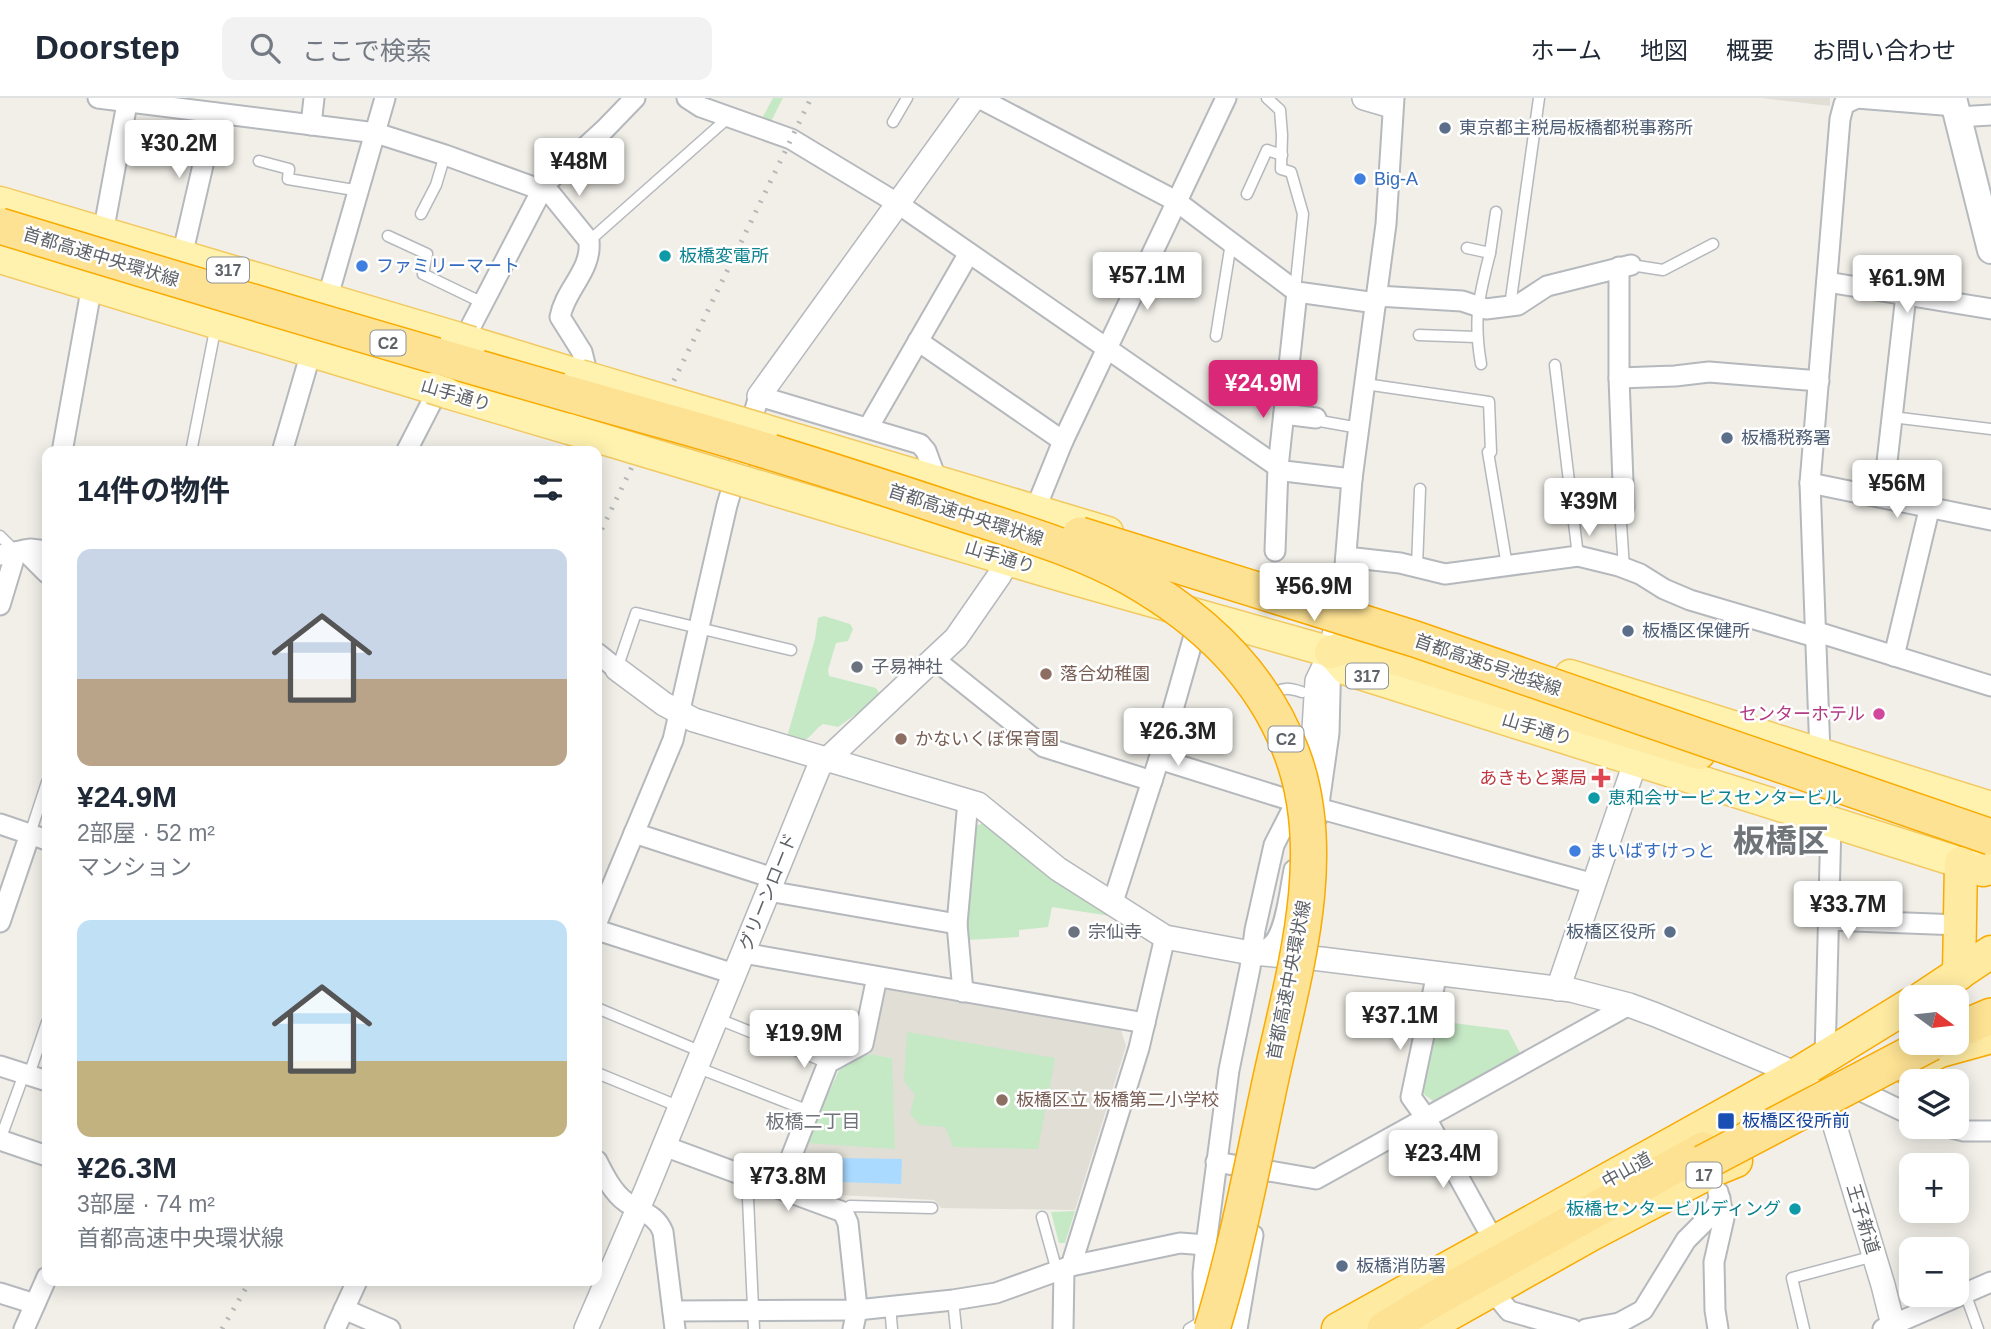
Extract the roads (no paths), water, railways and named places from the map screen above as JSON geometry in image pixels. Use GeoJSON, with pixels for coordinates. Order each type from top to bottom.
{"type":"FeatureCollection","features":[{"type":"Feature","properties":{"kind":"highway","name":"首都高速中央環状線"},"geometry":{"type":"LineString","coordinates":[[0,226],[356,334],[771,447],[1108,566],[1186,614],[1220,642],[1254,682],[1283,732],[1298,772],[1308,829],[1308,862],[1304,909],[1246,1198],[1213,1327]]}},
{"type":"Feature","properties":{"kind":"highway","name":"首都高速中央環状線"},"geometry":{"type":"LineString","coordinates":[[0,234],[354,341],[771,447]]}},
{"type":"Feature","properties":{"kind":"highway","name":"首都高速5号池袋線"},"geometry":{"type":"LineString","coordinates":[[771,447],[1108,540],[1376,623],[1986,855]]}},
{"type":"Feature","properties":{"kind":"highway"},"geometry":{"type":"LineString","coordinates":[[1331,652],[1350,646],[1361,648],[1643,749],[1852,798],[1986,855],[1960,925],[1959,974]]}},
{"type":"Feature","properties":{"kind":"highway"},"geometry":{"type":"LineString","coordinates":[[1959,974],[1991,929]]}},
{"type":"Feature","properties":{"kind":"highway"},"geometry":{"type":"LineString","coordinates":[[1942,985],[1991,953]]}},
{"type":"Feature","properties":{"kind":"highway"},"geometry":{"type":"LineString","coordinates":[[1969,1006],[1991,997]]}},
{"type":"Feature","properties":{"kind":"highway","name":"中山道"},"geometry":{"type":"LineString","coordinates":[[1338,1329],[1797,1074],[1899,1011]]}},
{"type":"Feature","properties":{"kind":"highway"},"geometry":{"type":"LineString","coordinates":[[1969,1025],[1991,1016]]}},
{"type":"Feature","properties":{"kind":"highway","name":"17"},"geometry":{"type":"LineString","coordinates":[[1423,1329],[1460,1312],[1491,1289],[1717,1184],[1748,1156],[1940,1051],[1991,1037]]}},
{"type":"Feature","properties":{"kind":"highway"},"geometry":{"type":"LineString","coordinates":[[1385,1329],[1899,1040]]}},
{"type":"Feature","properties":{"kind":"highway"},"geometry":{"type":"LineString","coordinates":[[1400,1329],[1703,1163],[1908,1055]]}},
{"type":"Feature","properties":{"kind":"main road"},"geometry":{"type":"LineString","coordinates":[[1955,107],[1991,250]]}},
{"type":"Feature","properties":{"kind":"main road","name":"317"},"geometry":{"type":"LineString","coordinates":[[0,202],[580,375],[771,447],[937,481],[1340,602],[1991,807]]}},
{"type":"Feature","properties":{"kind":"main road","name":"山手通り"},"geometry":{"type":"LineString","coordinates":[[0,258],[310,351],[435,397],[594,446]]}},
{"type":"Feature","properties":{"kind":"main road","name":"山手通り"},"geometry":{"type":"LineString","coordinates":[[602,448],[746,482],[1331,652]]}},
{"type":"Feature","properties":{"kind":"main road"},"geometry":{"type":"LineString","coordinates":[[1643,749],[1831,823],[1986,855]]}},
{"type":"Feature","properties":{"kind":"street"},"geometry":{"type":"LineString","coordinates":[[98,98],[215,113],[241,107],[311,125],[376,133],[550,193],[589,241],[589,259],[562,306],[560,317],[582,352],[590,383],[569,440]]}},
{"type":"Feature","properties":{"kind":"street"},"geometry":{"type":"LineString","coordinates":[[311,125],[314,98]]}},
{"type":"Feature","properties":{"kind":"street"},"geometry":{"type":"LineString","coordinates":[[284,446],[385,98]]}},
{"type":"Feature","properties":{"kind":"street"},"geometry":{"type":"LineString","coordinates":[[409,446],[541,190],[635,98]]}},
{"type":"Feature","properties":{"kind":"street"},"geometry":{"type":"LineString","coordinates":[[687,98],[701,107],[791,139],[897,203],[1284,471],[1352,479]]}},
{"type":"Feature","properties":{"kind":"street"},"geometry":{"type":"LineString","coordinates":[[605,882],[634,833],[673,740],[727,505],[759,396],[897,203],[977,98],[1176,201],[1296,291],[1376,299],[1462,302],[1486,309],[1518,305],[1548,286],[1625,266],[1619,378],[1624,508]]}},
{"type":"Feature","properties":{"kind":"street"},"geometry":{"type":"LineString","coordinates":[[1034,510],[1063,441],[1226,98]]}},
{"type":"Feature","properties":{"kind":"street"},"geometry":{"type":"LineString","coordinates":[[1213,1327],[1263,1170],[1263,1151],[1275,1078],[1308,904],[1313,833],[1319,808],[1329,721],[1331,652],[1346,557],[1352,479],[1386,224],[1392,103],[1364,98]]}},
{"type":"Feature","properties":{"kind":"street"},"geometry":{"type":"LineString","coordinates":[[1820,754],[1810,483],[1840,119],[1844,104],[1857,98],[1955,107],[1991,115]]}},
{"type":"Feature","properties":{"kind":"street"},"geometry":{"type":"LineString","coordinates":[[103,233],[127,100]]}},
{"type":"Feature","properties":{"kind":"street"},"geometry":{"type":"LineString","coordinates":[[182,256],[215,113]]}},
{"type":"Feature","properties":{"kind":"street"},"geometry":{"type":"LineString","coordinates":[[868,428],[969,253]]}},
{"type":"Feature","properties":{"kind":"street"},"geometry":{"type":"LineString","coordinates":[[1827,282],[1991,309]]}},
{"type":"Feature","properties":{"kind":"street"},"geometry":{"type":"LineString","coordinates":[[63,446],[92,285]]}},
{"type":"Feature","properties":{"kind":"street"},"geometry":{"type":"LineString","coordinates":[[1275,551],[1278,467],[1296,291]]}},
{"type":"Feature","properties":{"kind":"street"},"geometry":{"type":"LineString","coordinates":[[1883,497],[1906,295]]}},
{"type":"Feature","properties":{"kind":"street"},"geometry":{"type":"LineString","coordinates":[[918,341],[1063,441]]}},
{"type":"Feature","properties":{"kind":"street"},"geometry":{"type":"LineString","coordinates":[[1619,378],[1709,372],[1819,381]]}},
{"type":"Feature","properties":{"kind":"street"},"geometry":{"type":"LineString","coordinates":[[759,396],[920,444],[926,451],[937,481]]}},
{"type":"Feature","properties":{"kind":"street"},"geometry":{"type":"LineString","coordinates":[[1284,414],[1316,418]]}},
{"type":"Feature","properties":{"kind":"street"},"geometry":{"type":"LineString","coordinates":[[1810,483],[1991,520]]}},
{"type":"Feature","properties":{"kind":"street"},"geometry":{"type":"LineString","coordinates":[[1894,656],[1930,506]]}},
{"type":"Feature","properties":{"kind":"street","name":"グリーンロード"},"geometry":{"type":"LineString","coordinates":[[602,1280],[639,1209],[819,767],[956,638],[1009,560],[1034,510]]}},
{"type":"Feature","properties":{"kind":"street"},"geometry":{"type":"LineString","coordinates":[[13,552],[42,550]]}},
{"type":"Feature","properties":{"kind":"street"},"geometry":{"type":"LineString","coordinates":[[13,552],[42,570]]}},
{"type":"Feature","properties":{"kind":"street"},"geometry":{"type":"LineString","coordinates":[[0,605],[13,552]]}},
{"type":"Feature","properties":{"kind":"street"},"geometry":{"type":"LineString","coordinates":[[1346,557],[1400,562],[1445,574],[1578,556],[1624,568],[1690,600],[1894,656],[1991,686]]}},
{"type":"Feature","properties":{"kind":"street"},"geometry":{"type":"LineString","coordinates":[[1112,905],[1159,759],[1200,615]]}},
{"type":"Feature","properties":{"kind":"street"},"geometry":{"type":"LineString","coordinates":[[1213,1327],[1203,1273],[1229,1070],[1274,845],[1304,781],[1314,729],[1317,681],[1331,652]]}},
{"type":"Feature","properties":{"kind":"street"},"geometry":{"type":"LineString","coordinates":[[934,659],[1044,747],[1152,781]]}},
{"type":"Feature","properties":{"kind":"street"},"geometry":{"type":"LineString","coordinates":[[603,662],[679,713],[694,720],[978,804],[1058,869],[1165,937],[1251,953],[1558,989],[1629,1005],[1797,1074],[1830,1110]]}},
{"type":"Feature","properties":{"kind":"street"},"geometry":{"type":"LineString","coordinates":[[1558,989],[1643,749]]}},
{"type":"Feature","properties":{"kind":"street"},"geometry":{"type":"LineString","coordinates":[[1159,759],[1296,802],[1594,884]]}},
{"type":"Feature","properties":{"kind":"street"},"geometry":{"type":"LineString","coordinates":[[963,992],[957,924],[968,801]]}},
{"type":"Feature","properties":{"kind":"street"},"geometry":{"type":"LineString","coordinates":[[1825,1057],[1831,823]]}},
{"type":"Feature","properties":{"kind":"street"},"geometry":{"type":"LineString","coordinates":[[0,824],[39,837],[0,922]]}},
{"type":"Feature","properties":{"kind":"street"},"geometry":{"type":"LineString","coordinates":[[634,833],[771,884],[957,924]]}},
{"type":"Feature","properties":{"kind":"street"},"geometry":{"type":"LineString","coordinates":[[1251,953],[1266,950],[1274,943],[1281,929],[1301,844],[1313,833]]}},
{"type":"Feature","properties":{"kind":"street"},"geometry":{"type":"LineString","coordinates":[[1828,920],[1960,925]]}},
{"type":"Feature","properties":{"kind":"street"},"geometry":{"type":"LineString","coordinates":[[602,931],[738,964],[877,977],[1145,1023]]}},
{"type":"Feature","properties":{"kind":"street"},"geometry":{"type":"LineString","coordinates":[[1063,1329],[1064,1269],[1139,1048],[1165,937]]}},
{"type":"Feature","properties":{"kind":"street"},"geometry":{"type":"LineString","coordinates":[[1437,973],[1411,1097],[1426,1118],[1495,1243]]}},
{"type":"Feature","properties":{"kind":"street"},"geometry":{"type":"LineString","coordinates":[[779,1188],[828,1063],[863,1044],[877,977]]}},
{"type":"Feature","properties":{"kind":"street"},"geometry":{"type":"LineString","coordinates":[[1216,1162],[1317,1179],[1629,1005]]}},
{"type":"Feature","properties":{"kind":"street"},"geometry":{"type":"LineString","coordinates":[[0,1066],[33,1077]]}},
{"type":"Feature","properties":{"kind":"street"},"geometry":{"type":"LineString","coordinates":[[1863,1092],[1899,1109]]}},
{"type":"Feature","properties":{"kind":"street","name":"王子新道"},"geometry":{"type":"LineString","coordinates":[[1830,1110],[1875,1256],[1890,1328]]}},
{"type":"Feature","properties":{"kind":"street"},"geometry":{"type":"LineString","coordinates":[[1969,1131],[1991,1131]]}},
{"type":"Feature","properties":{"kind":"street"},"geometry":{"type":"LineString","coordinates":[[0,1140],[42,1154]]}},
{"type":"Feature","properties":{"kind":"street"},"geometry":{"type":"LineString","coordinates":[[664,1146],[843,1212],[848,1223],[855,1319]]}},
{"type":"Feature","properties":{"kind":"street"},"geometry":{"type":"LineString","coordinates":[[602,1171],[624,1201],[652,1215],[659,1223],[663,1232],[674,1320],[855,1319],[890,1306],[996,1293],[1064,1269],[1180,1243],[1206,1245]]}},
{"type":"Feature","properties":{"kind":"street"},"geometry":{"type":"LineString","coordinates":[[1586,1329],[1619,1323],[1643,1310],[1686,1240],[1710,1216],[1717,1184]]}},
{"type":"Feature","properties":{"kind":"street"},"geometry":{"type":"LineString","coordinates":[[1717,1184],[1724,1219],[1714,1262],[1718,1329]]}},
{"type":"Feature","properties":{"kind":"street"},"geometry":{"type":"LineString","coordinates":[[1969,1291],[1991,1282]]}},
{"type":"Feature","properties":{"kind":"street"},"geometry":{"type":"LineString","coordinates":[[24,1329],[43,1286]]}},
{"type":"Feature","properties":{"kind":"street"},"geometry":{"type":"LineString","coordinates":[[335,1329],[355,1286]]}},
{"type":"Feature","properties":{"kind":"street","name":"グリーンロード"},"geometry":{"type":"LineString","coordinates":[[586,1329],[600,1286]]}},
{"type":"Feature","properties":{"kind":"street"},"geometry":{"type":"LineString","coordinates":[[1491,1289],[1509,1311],[1572,1329]]}},
{"type":"Feature","properties":{"kind":"street"},"geometry":{"type":"LineString","coordinates":[[0,1293],[35,1304]]}},
{"type":"Feature","properties":{"kind":"street"},"geometry":{"type":"LineString","coordinates":[[1890,1328],[1935,1307]]}},
{"type":"Feature","properties":{"kind":"street"},"geometry":{"type":"LineString","coordinates":[[344,1309],[383,1327]]}},
{"type":"Feature","properties":{"kind":"lane"},"geometry":{"type":"LineString","coordinates":[[893,122],[907,98]]}},
{"type":"Feature","properties":{"kind":"lane"},"geometry":{"type":"LineString","coordinates":[[1267,98],[1280,110],[1281,169],[1291,173],[1303,214],[1296,291]]}},
{"type":"Feature","properties":{"kind":"lane"},"geometry":{"type":"LineString","coordinates":[[1510,306],[1539,98]]}},
{"type":"Feature","properties":{"kind":"lane"},"geometry":{"type":"LineString","coordinates":[[589,241],[729,116]]}},
{"type":"Feature","properties":{"kind":"lane"},"geometry":{"type":"LineString","coordinates":[[1247,194],[1267,150],[1282,155]]}},
{"type":"Feature","properties":{"kind":"lane"},"geometry":{"type":"LineString","coordinates":[[421,214],[436,185],[445,155]]}},
{"type":"Feature","properties":{"kind":"lane"},"geometry":{"type":"LineString","coordinates":[[259,161],[289,169],[288,179],[360,191]]}},
{"type":"Feature","properties":{"kind":"lane"},"geometry":{"type":"LineString","coordinates":[[1481,364],[1476,337],[1477,306],[1490,253],[1496,212]]}},
{"type":"Feature","properties":{"kind":"lane"},"geometry":{"type":"LineString","coordinates":[[388,236],[427,254],[423,274],[481,302]]}},
{"type":"Feature","properties":{"kind":"lane"},"geometry":{"type":"LineString","coordinates":[[1216,336],[1231,242]]}},
{"type":"Feature","properties":{"kind":"lane"},"geometry":{"type":"LineString","coordinates":[[1625,266],[1663,271],[1713,244]]}},
{"type":"Feature","properties":{"kind":"lane"},"geometry":{"type":"LineString","coordinates":[[1467,248],[1490,253]]}},
{"type":"Feature","properties":{"kind":"lane"},"geometry":{"type":"LineString","coordinates":[[192,446],[216,323]]}},
{"type":"Feature","properties":{"kind":"lane"},"geometry":{"type":"LineString","coordinates":[[1419,335],[1476,337]]}},
{"type":"Feature","properties":{"kind":"lane"},"geometry":{"type":"LineString","coordinates":[[1555,365],[1578,556]]}},
{"type":"Feature","properties":{"kind":"lane"},"geometry":{"type":"LineString","coordinates":[[1365,384],[1489,402],[1488,452],[1507,566]]}},
{"type":"Feature","properties":{"kind":"lane"},"geometry":{"type":"LineString","coordinates":[[1892,417],[1991,429]]}},
{"type":"Feature","properties":{"kind":"lane"},"geometry":{"type":"LineString","coordinates":[[1316,418],[1359,428]]}},
{"type":"Feature","properties":{"kind":"lane"},"geometry":{"type":"LineString","coordinates":[[1417,567],[1420,489]]}},
{"type":"Feature","properties":{"kind":"lane"},"geometry":{"type":"LineString","coordinates":[[1624,508],[1620,508],[1624,568]]}},
{"type":"Feature","properties":{"kind":"lane"},"geometry":{"type":"LineString","coordinates":[[0,536],[13,552]]}},
{"type":"Feature","properties":{"kind":"lane"},"geometry":{"type":"LineString","coordinates":[[603,662],[636,613],[791,650]]}},
{"type":"Feature","properties":{"kind":"lane"},"geometry":{"type":"LineString","coordinates":[[1303,692],[1289,688],[1275,693],[1268,710],[1271,728],[1282,748],[1296,757],[1309,759]]}},
{"type":"Feature","properties":{"kind":"lane"},"geometry":{"type":"LineString","coordinates":[[39,837],[42,816]]}},
{"type":"Feature","properties":{"kind":"lane"},"geometry":{"type":"LineString","coordinates":[[602,1010],[809,1111]]}},
{"type":"Feature","properties":{"kind":"lane"},"geometry":{"type":"LineString","coordinates":[[716,1018],[828,1063]]}},
{"type":"Feature","properties":{"kind":"lane"},"geometry":{"type":"LineString","coordinates":[[0,1140],[33,1077],[42,1042]]}},
{"type":"Feature","properties":{"kind":"lane"},"geometry":{"type":"LineString","coordinates":[[602,1075],[680,1107]]}},
{"type":"Feature","properties":{"kind":"lane"},"geometry":{"type":"LineString","coordinates":[[747,1176],[753,1320]]}},
{"type":"Feature","properties":{"kind":"lane"},"geometry":{"type":"LineString","coordinates":[[1213,1327],[1233,1297],[1232,1274],[1243,1189]]}},
{"type":"Feature","properties":{"kind":"lane"},"geometry":{"type":"LineString","coordinates":[[843,1212],[850,1206],[932,1208]]}},
{"type":"Feature","properties":{"kind":"lane"},"geometry":{"type":"LineString","coordinates":[[1042,1217],[1064,1269]]}},
{"type":"Feature","properties":{"kind":"lane"},"geometry":{"type":"LineString","coordinates":[[1804,1329],[1792,1278],[1875,1256]]}},
{"type":"Feature","properties":{"kind":"lane"},"geometry":{"type":"LineString","coordinates":[[953,1300],[956,1329]]}},
{"type":"Feature","properties":{"kind":"lane"},"geometry":{"type":"LineString","coordinates":[[1969,1304],[1978,1329]]}},
{"type":"Feature","properties":{"kind":"lane"},"geometry":{"type":"LineString","coordinates":[[890,1306],[892,1329]]}},
{"type":"Feature","properties":{"kind":"water"},"geometry":{"type":"Polygon","coordinates":[[[841,1158],[902,1159],[901,1184],[840,1182],[841,1158]]]}},
{"type":"Feature","properties":{"kind":"railway"},"geometry":{"type":"LineString","coordinates":[[602,529],[811,98]]}},
{"type":"Feature","properties":{"kind":"railway"},"geometry":{"type":"LineString","coordinates":[[222,1329],[247,1286]]}},
{"type":"Feature","properties":{"kind":"place","name":"東京都主税局板橋都税事務所"},"geometry":{"type":"Point","coordinates":[1445,128]}},
{"type":"Feature","properties":{"kind":"place","name":"Big-A"},"geometry":{"type":"Point","coordinates":[1360,179]}},
{"type":"Feature","properties":{"kind":"place","name":"板橋変電所"},"geometry":{"type":"Point","coordinates":[665,256]}},
{"type":"Feature","properties":{"kind":"place","name":"ファミリーマート"},"geometry":{"type":"Point","coordinates":[362,266]}},
{"type":"Feature","properties":{"kind":"place","name":"板橋税務署"},"geometry":{"type":"Point","coordinates":[1727,438]}},
{"type":"Feature","properties":{"kind":"place","name":"板橋区保健所"},"geometry":{"type":"Point","coordinates":[1628,631]}},
{"type":"Feature","properties":{"kind":"place","name":"子易神社"},"geometry":{"type":"Point","coordinates":[857,667]}},
{"type":"Feature","properties":{"kind":"place","name":"落合幼稚園"},"geometry":{"type":"Point","coordinates":[1046,674]}},
{"type":"Feature","properties":{"kind":"place","name":"センターホテル"},"geometry":{"type":"Point","coordinates":[1879,714]}},
{"type":"Feature","properties":{"kind":"place","name":"かないくぼ保育園"},"geometry":{"type":"Point","coordinates":[901,739]}},
{"type":"Feature","properties":{"kind":"place","name":"あきもと薬局"},"geometry":{"type":"Point","coordinates":[1601,778]}},
{"type":"Feature","properties":{"kind":"place","name":"恵和会サービスセンタービル"},"geometry":{"type":"Point","coordinates":[1594,798]}},
{"type":"Feature","properties":{"kind":"place","name":"まいばすけっと"},"geometry":{"type":"Point","coordinates":[1575,851]}},
{"type":"Feature","properties":{"kind":"place","name":"宗仙寺"},"geometry":{"type":"Point","coordinates":[1074,932]}},
{"type":"Feature","properties":{"kind":"place","name":"板橋区役所"},"geometry":{"type":"Point","coordinates":[1670,932]}},
{"type":"Feature","properties":{"kind":"place","name":"板橋区立 板橋第二小学校"},"geometry":{"type":"Point","coordinates":[1002,1100]}},
{"type":"Feature","properties":{"kind":"place","name":"板橋区役所前"},"geometry":{"type":"Point","coordinates":[1726,1121]}},
{"type":"Feature","properties":{"kind":"place","name":"板橋センタービルディング"},"geometry":{"type":"Point","coordinates":[1795,1209]}},
{"type":"Feature","properties":{"kind":"place","name":"板橋消防署"},"geometry":{"type":"Point","coordinates":[1342,1266]}},
{"type":"Feature","properties":{"kind":"district","name":"板橋区"},"geometry":{"type":"Point","coordinates":[1781,841]}},
{"type":"Feature","properties":{"kind":"district","name":"板橋二丁目"},"geometry":{"type":"Point","coordinates":[813,1121]}}]}
